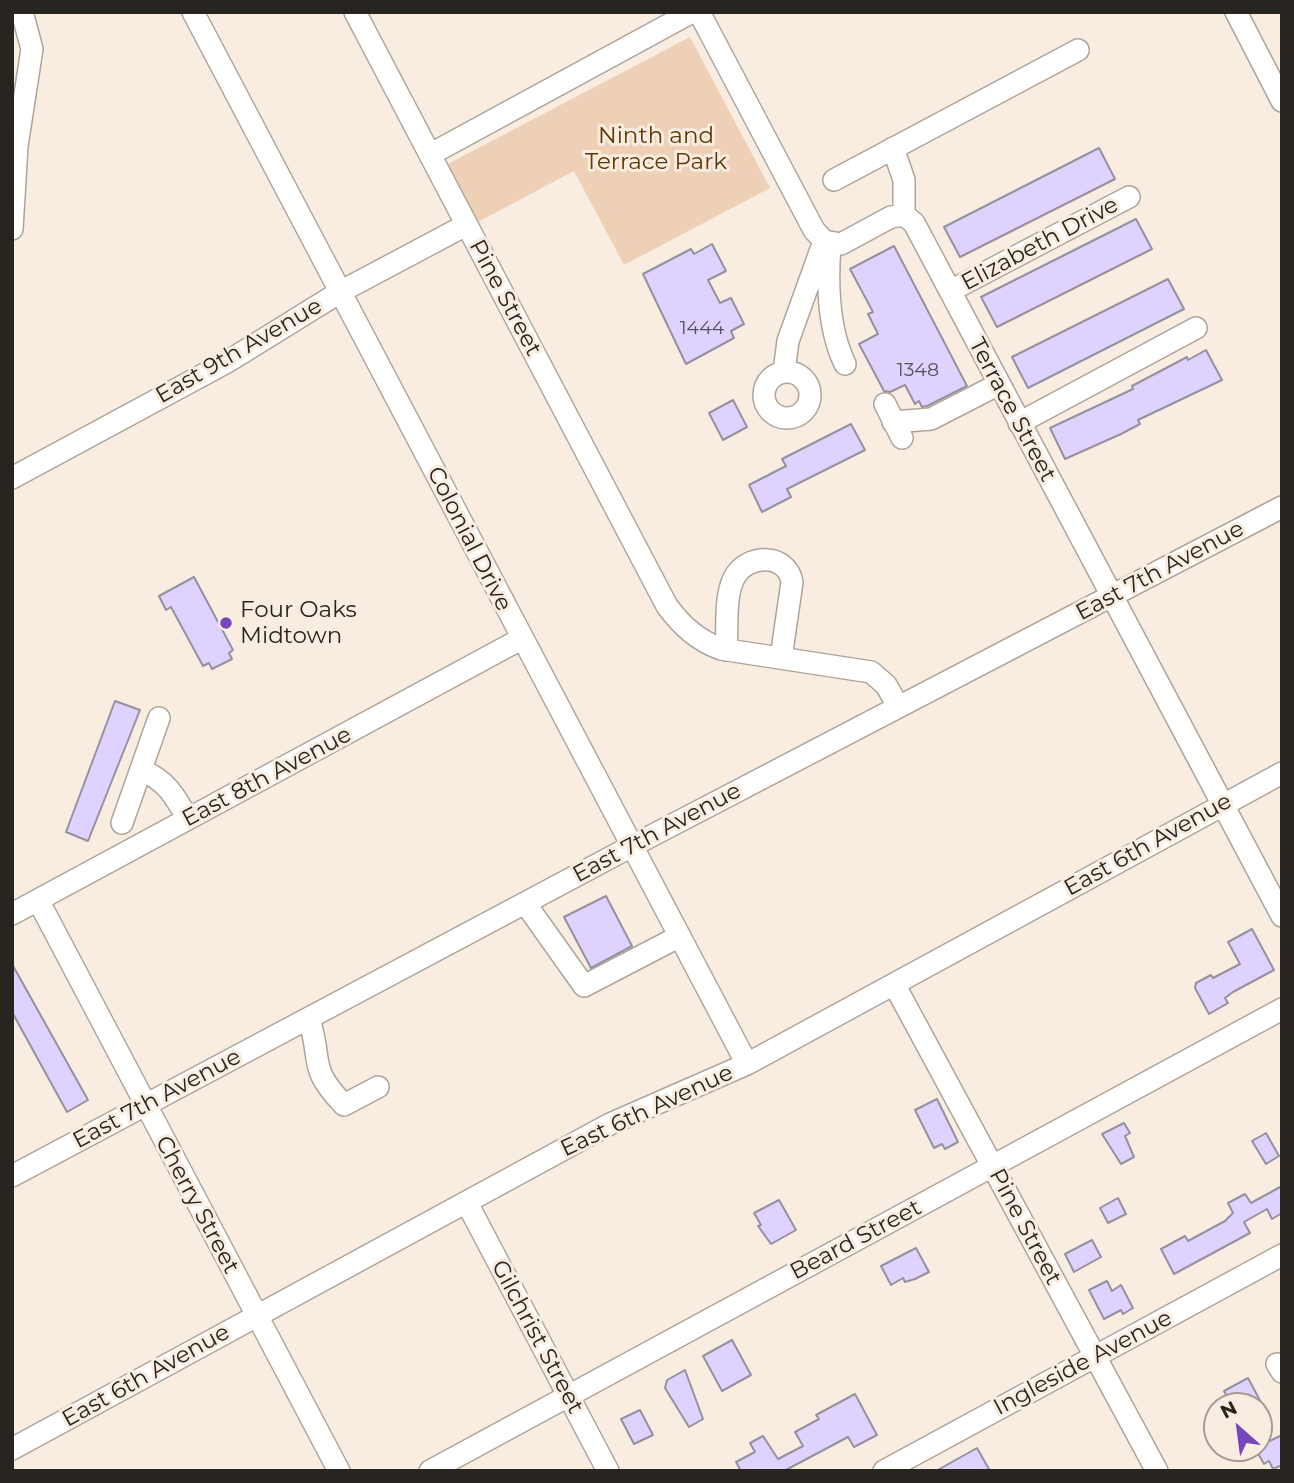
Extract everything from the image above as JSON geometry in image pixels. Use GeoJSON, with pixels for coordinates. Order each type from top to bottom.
{"type":"FeatureCollection","features":[{"type":"Feature","properties":{"kind":"street"},"geometry":{"type":"LineString","coordinates":[[12,229],[17,146],[32,49],[22,12]]}},
{"type":"Feature","properties":{"kind":"street","name":"Colonial Drive"},"geometry":{"type":"LineString","coordinates":[[193,12],[747,1064]]}},
{"type":"Feature","properties":{"kind":"street","name":"Pine Street"},"geometry":{"type":"LineString","coordinates":[[355,12],[655,584],[682,625],[703,642],[726,650],[871,672],[886,685],[898,706]]}},
{"type":"Feature","properties":{"kind":"street"},"geometry":{"type":"LineString","coordinates":[[1236,12],[1282,100]]}},
{"type":"Feature","properties":{"kind":"street"},"geometry":{"type":"LineString","coordinates":[[431,154],[700,13],[814,230],[827,242],[841,244],[891,217],[904,215],[904,180],[893,148]]}},
{"type":"Feature","properties":{"kind":"street"},"geometry":{"type":"LineString","coordinates":[[834,180],[1078,50]]}},
{"type":"Feature","properties":{"kind":"street","name":"Elizabeth Drive"},"geometry":{"type":"LineString","coordinates":[[950,291],[1129,197]]}},
{"type":"Feature","properties":{"kind":"street","name":"Terrace Street"},"geometry":{"type":"LineString","coordinates":[[904,215],[914,223],[1110,597],[1282,916]]}},
{"type":"Feature","properties":{"kind":"street","name":"East 9th Avenue"},"geometry":{"type":"LineString","coordinates":[[12,478],[227,362],[340,292],[466,225]]}},
{"type":"Feature","properties":{"kind":"street"},"geometry":{"type":"LineString","coordinates":[[827,242],[834,342],[845,364]]}},
{"type":"Feature","properties":{"kind":"street"},"geometry":{"type":"LineString","coordinates":[[784,372],[788,341],[827,242]]}},
{"type":"Feature","properties":{"kind":"street"},"geometry":{"type":"LineString","coordinates":[[1019,423],[1196,328]]}},
{"type":"Feature","properties":{"kind":"street"},"geometry":{"type":"LineString","coordinates":[[893,421],[931,419],[999,384]]}},
{"type":"Feature","properties":{"kind":"street","name":"East 7th Avenue"},"geometry":{"type":"LineString","coordinates":[[12,1176],[898,706],[1282,508]]}},
{"type":"Feature","properties":{"kind":"street"},"geometry":{"type":"LineString","coordinates":[[726,650],[733,580],[739,570],[750,562],[769,559],[782,563],[790,573],[792,582],[781,658]]}},
{"type":"Feature","properties":{"kind":"street","name":"East 8th Avenue"},"geometry":{"type":"LineString","coordinates":[[12,914],[521,639]]}},
{"type":"Feature","properties":{"kind":"street"},"geometry":{"type":"LineString","coordinates":[[122,823],[159,718]]}},
{"type":"Feature","properties":{"kind":"street"},"geometry":{"type":"LineString","coordinates":[[141,770],[160,778],[173,792],[188,819]]}},
{"type":"Feature","properties":{"kind":"street","name":"East 6th Avenue"},"geometry":{"type":"LineString","coordinates":[[12,1449],[610,1124],[747,1064],[1282,773]]}},
{"type":"Feature","properties":{"kind":"street","name":"Cherry Street"},"geometry":{"type":"LineString","coordinates":[[38,900],[339,1471]]}},
{"type":"Feature","properties":{"kind":"street"},"geometry":{"type":"LineString","coordinates":[[525,903],[584,986],[680,936]]}},
{"type":"Feature","properties":{"kind":"street","name":"Pine Street"},"geometry":{"type":"LineString","coordinates":[[894,984],[1157,1471]]}},
{"type":"Feature","properties":{"kind":"street","name":"Beard Street"},"geometry":{"type":"LineString","coordinates":[[430,1471],[1282,1009]]}},
{"type":"Feature","properties":{"kind":"street"},"geometry":{"type":"LineString","coordinates":[[309,1019],[315,1037],[318,1072],[323,1083],[344,1105],[378,1087]]}},
{"type":"Feature","properties":{"kind":"street","name":"East 7th Avenue"},"geometry":{"type":"LineString","coordinates":[[12,1170],[35,1163]]}},
{"type":"Feature","properties":{"kind":"street","name":"Gilchrist Street"},"geometry":{"type":"LineString","coordinates":[[467,1203],[608,1471]]}},
{"type":"Feature","properties":{"kind":"street","name":"Ingleside Avenue"},"geometry":{"type":"LineString","coordinates":[[884,1471],[1282,1255]]}},
{"type":"Feature","properties":{"kind":"green space","name":"Ninth and Terrace Park"},"geometry":{"type":"Polygon","coordinates":[[[690,37],[770,188],[624,265],[574,171],[474,224],[444,166],[690,37]]]}},
{"type":"Feature","properties":{"kind":"building"},"geometry":{"type":"Polygon","coordinates":[[[1099,148],[1115,179],[960,257],[944,227],[1099,148]]]}},
{"type":"Feature","properties":{"kind":"building"},"geometry":{"type":"Polygon","coordinates":[[[1136,219],[1152,249],[997,327],[981,297],[1136,219]]]}},
{"type":"Feature","properties":{"kind":"building"},"geometry":{"type":"Polygon","coordinates":[[[712,244],[726,271],[708,280],[720,303],[731,298],[744,324],[731,331],[734,338],[686,364],[643,274],[691,249],[694,254],[712,244]]]}},
{"type":"Feature","properties":{"kind":"building"},"geometry":{"type":"Polygon","coordinates":[[[894,246],[967,386],[922,407],[919,401],[915,404],[905,385],[890,392],[884,391],[859,344],[878,334],[868,314],[873,312],[850,269],[894,246]]]}},
{"type":"Feature","properties":{"kind":"building"},"geometry":{"type":"Polygon","coordinates":[[[1168,279],[1184,309],[1028,388],[1012,357],[1168,279]]]}},
{"type":"Feature","properties":{"kind":"building"},"geometry":{"type":"Polygon","coordinates":[[[1206,350],[1222,380],[1138,420],[1140,424],[1121,434],[1065,459],[1050,428],[1133,389],[1132,386],[1187,357],[1188,360],[1206,350]]]}},
{"type":"Feature","properties":{"kind":"building"},"geometry":{"type":"Polygon","coordinates":[[[733,400],[747,427],[723,440],[709,413],[733,400]]]}},
{"type":"Feature","properties":{"kind":"building"},"geometry":{"type":"Polygon","coordinates":[[[851,424],[865,450],[787,489],[791,497],[762,512],[749,485],[786,466],[782,459],[851,424]]]}},
{"type":"Feature","properties":{"kind":"building"},"geometry":{"type":"Polygon","coordinates":[[[194,577],[233,650],[229,653],[232,659],[212,669],[209,663],[203,666],[171,607],[166,610],[159,596],[194,577]]]}},
{"type":"Feature","properties":{"kind":"building"},"geometry":{"type":"Polygon","coordinates":[[[115,701],[140,710],[88,841],[66,832],[115,701]]]}},
{"type":"Feature","properties":{"kind":"building"},"geometry":{"type":"Polygon","coordinates":[[[606,896],[632,946],[591,968],[564,917],[606,896]]]}},
{"type":"Feature","properties":{"kind":"building"},"geometry":{"type":"Polygon","coordinates":[[[1252,929],[1274,970],[1233,992],[1225,998],[1228,1003],[1209,1014],[1195,988],[1196,983],[1211,975],[1213,978],[1240,964],[1228,942],[1252,929]]]}},
{"type":"Feature","properties":{"kind":"building"},"geometry":{"type":"Polygon","coordinates":[[[12,964],[88,1100],[67,1112],[12,1012],[12,964]]]}},
{"type":"Feature","properties":{"kind":"building"},"geometry":{"type":"Polygon","coordinates":[[[937,1099],[958,1142],[945,1149],[942,1144],[934,1148],[915,1110],[937,1099]]]}},
{"type":"Feature","properties":{"kind":"building"},"geometry":{"type":"Polygon","coordinates":[[[1124,1123],[1130,1133],[1125,1136],[1134,1157],[1121,1164],[1102,1134],[1124,1123]]]}},
{"type":"Feature","properties":{"kind":"building"},"geometry":{"type":"Polygon","coordinates":[[[1266,1133],[1279,1156],[1266,1164],[1252,1141],[1266,1133]]]}},
{"type":"Feature","properties":{"kind":"building"},"geometry":{"type":"Polygon","coordinates":[[[1282,1186],[1282,1213],[1272,1219],[1267,1209],[1244,1222],[1250,1233],[1174,1274],[1161,1249],[1185,1236],[1188,1241],[1225,1221],[1233,1213],[1228,1203],[1245,1194],[1251,1203],[1282,1186]]]}},
{"type":"Feature","properties":{"kind":"building"},"geometry":{"type":"Polygon","coordinates":[[[1118,1198],[1126,1214],[1108,1223],[1100,1208],[1118,1198]]]}},
{"type":"Feature","properties":{"kind":"building"},"geometry":{"type":"Polygon","coordinates":[[[779,1200],[796,1230],[771,1244],[758,1226],[761,1225],[754,1213],[779,1200]]]}},
{"type":"Feature","properties":{"kind":"building"},"geometry":{"type":"Polygon","coordinates":[[[1092,1240],[1101,1257],[1074,1272],[1065,1254],[1092,1240]]]}},
{"type":"Feature","properties":{"kind":"building"},"geometry":{"type":"Polygon","coordinates":[[[916,1248],[929,1272],[905,1282],[903,1278],[891,1285],[881,1266],[916,1248]]]}},
{"type":"Feature","properties":{"kind":"building"},"geometry":{"type":"Polygon","coordinates":[[[1107,1281],[1112,1291],[1121,1285],[1133,1308],[1123,1314],[1121,1310],[1104,1319],[1089,1290],[1107,1281]]]}},
{"type":"Feature","properties":{"kind":"building"},"geometry":{"type":"Polygon","coordinates":[[[732,1340],[751,1375],[722,1391],[703,1356],[732,1340]]]}},
{"type":"Feature","properties":{"kind":"building"},"geometry":{"type":"Polygon","coordinates":[[[685,1370],[703,1419],[689,1427],[665,1388],[667,1380],[685,1370]]]}},
{"type":"Feature","properties":{"kind":"building"},"geometry":{"type":"Polygon","coordinates":[[[1248,1378],[1256,1392],[1225,1392],[1248,1378]]]}},
{"type":"Feature","properties":{"kind":"building"},"geometry":{"type":"Polygon","coordinates":[[[855,1394],[877,1435],[854,1447],[848,1437],[784,1471],[741,1471],[736,1462],[755,1452],[750,1443],[763,1436],[778,1459],[803,1446],[795,1432],[819,1419],[816,1415],[855,1394]]]}},
{"type":"Feature","properties":{"kind":"building"},"geometry":{"type":"Polygon","coordinates":[[[640,1410],[653,1435],[634,1444],[621,1419],[640,1410]]]}},
{"type":"Feature","properties":{"kind":"building"},"geometry":{"type":"Polygon","coordinates":[[[1282,1435],[1282,1465],[1273,1469],[1270,1462],[1273,1462],[1273,1439],[1282,1435]]]}},
{"type":"Feature","properties":{"kind":"building"},"geometry":{"type":"Polygon","coordinates":[[[977,1448],[990,1471],[936,1471],[977,1448]]]}},
{"type":"Feature","properties":{"kind":"place","name":"Four Oaks Midtown"},"geometry":{"type":"Point","coordinates":[226,623]}}]}
